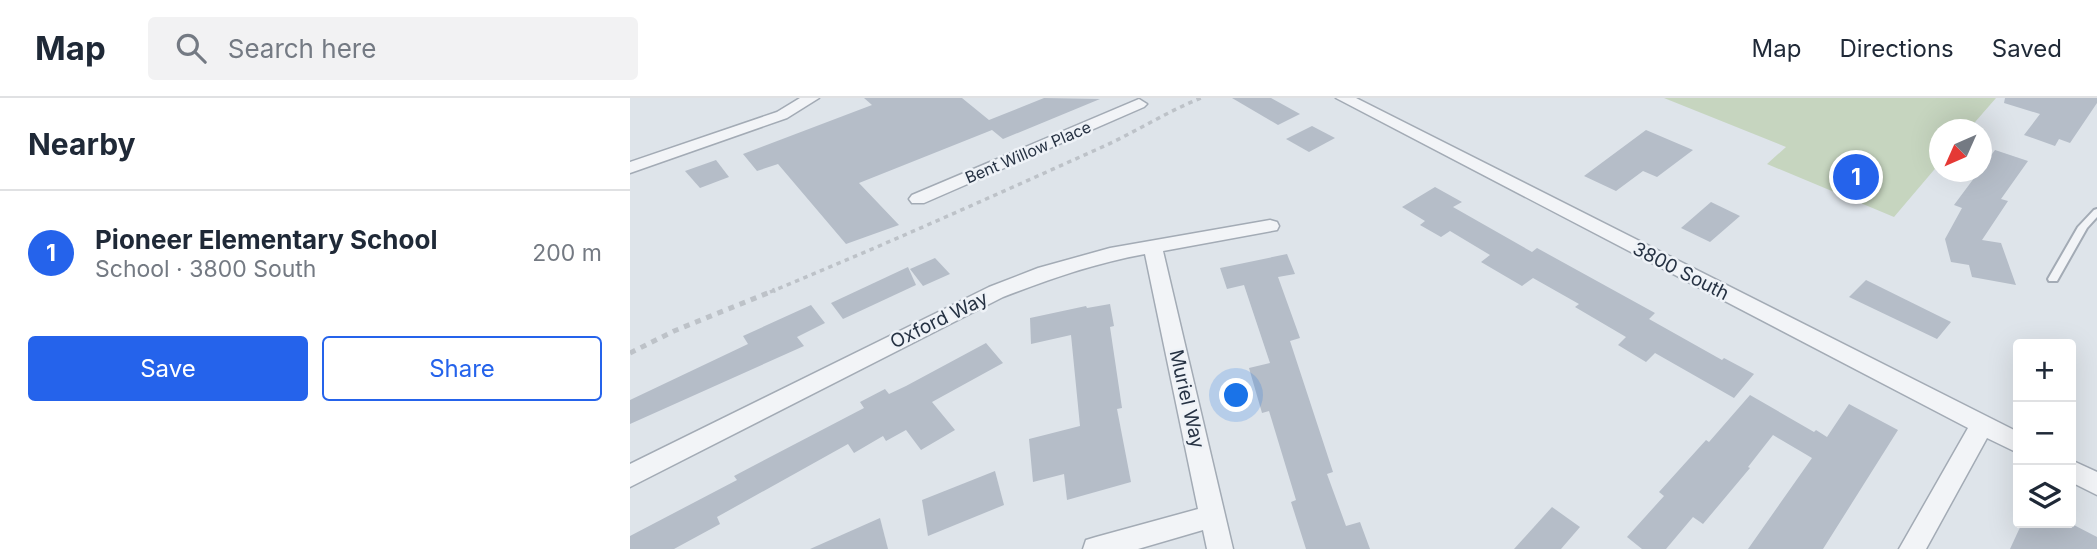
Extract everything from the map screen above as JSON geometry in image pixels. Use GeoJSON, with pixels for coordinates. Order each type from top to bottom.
{"type":"FeatureCollection","features":[{"type":"Feature","properties":{"kind":"street"},"geometry":{"type":"LineString","coordinates":[[630,168],[782,115],[811,98]]}},
{"type":"Feature","properties":{"kind":"street","name":"3800 South"},"geometry":{"type":"LineString","coordinates":[[1344,98],[2013,440]]}},
{"type":"Feature","properties":{"kind":"street","name":"Bent Willow Place"},"geometry":{"type":"LineString","coordinates":[[918,199],[1134,101]]}},
{"type":"Feature","properties":{"kind":"street","name":"Oxford Way"},"geometry":{"type":"LineString","coordinates":[[630,476],[996,292],[1090,260],[1270,226]]}},
{"type":"Feature","properties":{"kind":"street","name":"Muriel Way"},"geometry":{"type":"LineString","coordinates":[[1153,249],[1220,549]]}},
{"type":"Feature","properties":{"kind":"street"},"geometry":{"type":"LineString","coordinates":[[1912,549],[1982,425]]}},
{"type":"Feature","properties":{"kind":"street"},"geometry":{"type":"LineString","coordinates":[[2076,473],[2097,484]]}},
{"type":"Feature","properties":{"kind":"street"},"geometry":{"type":"LineString","coordinates":[[1096,549],[1213,516]]}},
{"type":"Feature","properties":{"kind":"lane"},"geometry":{"type":"LineString","coordinates":[[2053,279],[2082,227],[2097,212]]}},
{"type":"Feature","properties":{"kind":"path"},"geometry":{"type":"LineString","coordinates":[[630,353],[674,331],[890,243],[1201,98]]}},
{"type":"Feature","properties":{"kind":"green space"},"geometry":{"type":"Polygon","coordinates":[[[1664,98],[1996,98],[1978,119],[1929,119],[1929,176],[1894,217],[1767,164],[1786,147],[1664,98]]]}},
{"type":"Feature","properties":{"kind":"building"},"geometry":{"type":"Polygon","coordinates":[[[864,98],[962,98],[989,120],[1044,98],[1100,99],[1003,139],[992,130],[859,183],[899,225],[846,244],[778,164],[757,171],[743,154],[872,105],[864,98]]]}},
{"type":"Feature","properties":{"kind":"building"},"geometry":{"type":"Polygon","coordinates":[[[1232,98],[1271,98],[1300,114],[1278,125],[1232,98]]]}},
{"type":"Feature","properties":{"kind":"building"},"geometry":{"type":"Polygon","coordinates":[[[2005,98],[2097,98],[2097,103],[2070,143],[2059,139],[2055,146],[2024,135],[2040,114],[2004,103],[2005,98]]]}},
{"type":"Feature","properties":{"kind":"building"},"geometry":{"type":"Polygon","coordinates":[[[1312,126],[1335,138],[1309,152],[1286,139],[1312,126]]]}},
{"type":"Feature","properties":{"kind":"building"},"geometry":{"type":"Polygon","coordinates":[[[1646,130],[1693,150],[1657,177],[1643,171],[1616,191],[1584,176],[1646,130]]]}},
{"type":"Feature","properties":{"kind":"building"},"geometry":{"type":"Polygon","coordinates":[[[1995,150],[2028,161],[2001,199],[2008,201],[1982,240],[2001,243],[2016,285],[1972,277],[1969,265],[1951,262],[1945,239],[1962,208],[1954,205],[1971,182],[1992,182],[1992,154],[1995,150]]]}},
{"type":"Feature","properties":{"kind":"building"},"geometry":{"type":"Polygon","coordinates":[[[716,160],[729,177],[700,188],[685,171],[716,160]]]}},
{"type":"Feature","properties":{"kind":"building"},"geometry":{"type":"Polygon","coordinates":[[[1435,187],[1462,202],[1453,207],[1532,252],[1537,248],[1655,313],[1649,319],[1722,360],[1724,358],[1754,374],[1734,398],[1655,353],[1646,362],[1618,345],[1626,337],[1575,307],[1579,304],[1533,278],[1522,286],[1481,262],[1490,255],[1450,231],[1441,237],[1420,225],[1425,221],[1402,207],[1435,187]]]}},
{"type":"Feature","properties":{"kind":"building"},"geometry":{"type":"Polygon","coordinates":[[[1711,202],[1740,216],[1710,242],[1681,228],[1711,202]]]}},
{"type":"Feature","properties":{"kind":"building"},"geometry":{"type":"Polygon","coordinates":[[[1287,254],[1295,274],[1278,277],[1300,338],[1290,341],[1333,472],[1327,474],[1346,526],[1360,522],[1370,549],[1306,549],[1291,502],[1296,500],[1269,411],[1262,413],[1249,368],[1270,363],[1244,285],[1227,289],[1220,268],[1287,254]]]}},
{"type":"Feature","properties":{"kind":"building"},"geometry":{"type":"Polygon","coordinates":[[[935,258],[950,274],[923,286],[910,269],[935,258]]]}},
{"type":"Feature","properties":{"kind":"building"},"geometry":{"type":"Polygon","coordinates":[[[908,267],[916,285],[843,319],[831,303],[908,267]]]}},
{"type":"Feature","properties":{"kind":"building"},"geometry":{"type":"Polygon","coordinates":[[[1866,280],[1951,322],[1937,339],[1849,297],[1866,280]]]}},
{"type":"Feature","properties":{"kind":"building"},"geometry":{"type":"Polygon","coordinates":[[[1110,304],[1114,326],[1110,327],[1122,408],[1117,409],[1131,482],[1067,500],[1064,474],[1033,482],[1029,439],[1080,426],[1071,335],[1031,344],[1030,318],[1086,306],[1110,304]]]}},
{"type":"Feature","properties":{"kind":"building"},"geometry":{"type":"Polygon","coordinates":[[[811,305],[825,323],[797,337],[804,346],[630,424],[630,400],[748,344],[743,336],[811,305]]]}},
{"type":"Feature","properties":{"kind":"building"},"geometry":{"type":"Polygon","coordinates":[[[986,343],[1003,363],[932,402],[955,430],[921,450],[906,430],[886,441],[883,436],[854,453],[848,444],[717,517],[720,524],[674,549],[630,549],[630,536],[737,480],[734,476],[864,408],[860,402],[885,389],[889,394],[986,343]]]}},
{"type":"Feature","properties":{"kind":"building"},"geometry":{"type":"Polygon","coordinates":[[[1750,395],[1827,437],[1849,404],[1898,430],[1823,549],[1748,549],[1812,458],[1773,435],[1748,467],[1750,468],[1703,524],[1693,517],[1666,549],[1642,549],[1627,537],[1664,496],[1659,492],[1706,440],[1709,442],[1750,395]]]}},
{"type":"Feature","properties":{"kind":"building"},"geometry":{"type":"Polygon","coordinates":[[[995,471],[1004,505],[928,536],[922,500],[995,471]]]}},
{"type":"Feature","properties":{"kind":"building"},"geometry":{"type":"Polygon","coordinates":[[[1552,507],[1580,527],[1561,549],[1514,549],[1552,507]]]}},
{"type":"Feature","properties":{"kind":"building"},"geometry":{"type":"Polygon","coordinates":[[[880,518],[888,549],[810,549],[880,518]]]}},
{"type":"Feature","properties":{"kind":"building"},"geometry":{"type":"Polygon","coordinates":[[[2076,526],[2097,537],[2097,549],[2010,549],[2020,528],[2076,526]]]}},
{"type":"Feature","properties":{"kind":"place","name":"Pioneer Elementary School"},"geometry":{"type":"Point","coordinates":[1856,177]}}]}
